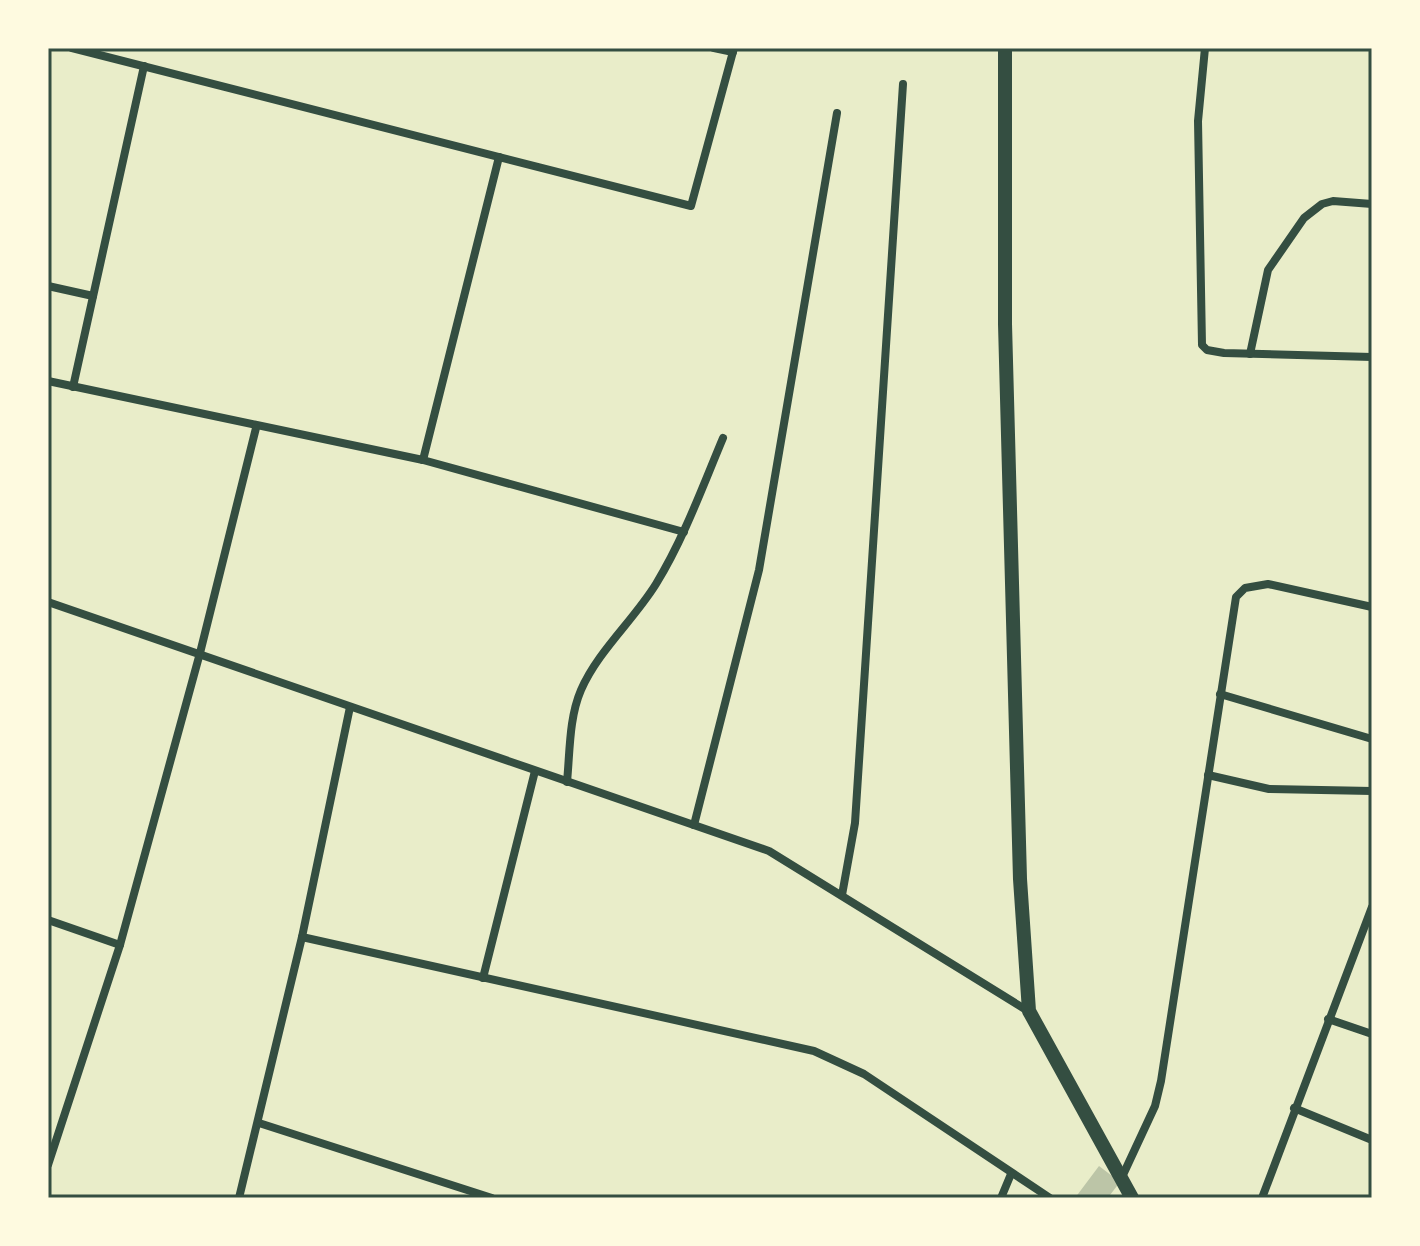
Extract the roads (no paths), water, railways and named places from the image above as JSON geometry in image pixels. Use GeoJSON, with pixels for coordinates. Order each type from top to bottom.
{"type":"FeatureCollection","features":[{"type":"Feature","properties":{"kind":"street"},"geometry":{"type":"LineString","coordinates":[[72,48],[691,206],[733,50],[714,48]]}},
{"type":"Feature","properties":{"kind":"street"},"geometry":{"type":"LineString","coordinates":[[1005,48],[1005,324],[1020,879],[1029,1011],[1132,1198]]}},
{"type":"Feature","properties":{"kind":"street"},"geometry":{"type":"LineString","coordinates":[[1205,48],[1198,121],[1200,338],[1207,350],[1372,357]]}},
{"type":"Feature","properties":{"kind":"street"},"geometry":{"type":"LineString","coordinates":[[73,387],[144,66]]}},
{"type":"Feature","properties":{"kind":"street"},"geometry":{"type":"LineString","coordinates":[[842,895],[855,823],[903,84]]}},
{"type":"Feature","properties":{"kind":"street"},"geometry":{"type":"LineString","coordinates":[[694,825],[759,570],[837,113]]}},
{"type":"Feature","properties":{"kind":"street"},"geometry":{"type":"LineString","coordinates":[[423,460],[499,157]]}},
{"type":"Feature","properties":{"kind":"street"},"geometry":{"type":"LineString","coordinates":[[1250,354],[1268,270],[1304,218],[1333,201],[1372,204]]}},
{"type":"Feature","properties":{"kind":"street"},"geometry":{"type":"LineString","coordinates":[[48,286],[93,296]]}},
{"type":"Feature","properties":{"kind":"street"},"geometry":{"type":"LineString","coordinates":[[48,381],[256,428],[423,460],[684,532]]}},
{"type":"Feature","properties":{"kind":"street"},"geometry":{"type":"LineString","coordinates":[[48,1165],[120,945],[200,653],[256,428]]}},
{"type":"Feature","properties":{"kind":"street"},"geometry":{"type":"LineString","coordinates":[[567,782],[574,712],[581,691],[593,668],[656,584],[684,532],[723,438]]}},
{"type":"Feature","properties":{"kind":"street"},"geometry":{"type":"LineString","coordinates":[[1122,1177],[1159,1094],[1236,597],[1245,588],[1268,584],[1372,607]]}},
{"type":"Feature","properties":{"kind":"street"},"geometry":{"type":"LineString","coordinates":[[48,602],[769,851],[1029,1011]]}},
{"type":"Feature","properties":{"kind":"street"},"geometry":{"type":"LineString","coordinates":[[1220,694],[1372,739]]}},
{"type":"Feature","properties":{"kind":"street"},"geometry":{"type":"LineString","coordinates":[[239,1198],[302,937],[350,707]]}},
{"type":"Feature","properties":{"kind":"street"},"geometry":{"type":"LineString","coordinates":[[483,978],[535,771]]}},
{"type":"Feature","properties":{"kind":"street"},"geometry":{"type":"LineString","coordinates":[[1208,775],[1269,789],[1372,791]]}},
{"type":"Feature","properties":{"kind":"street"},"geometry":{"type":"LineString","coordinates":[[1262,1198],[1328,1019],[1368,930],[1372,907]]}},
{"type":"Feature","properties":{"kind":"street"},"geometry":{"type":"LineString","coordinates":[[48,920],[120,945]]}},
{"type":"Feature","properties":{"kind":"street"},"geometry":{"type":"LineString","coordinates":[[302,937],[833,1058],[864,1074],[1050,1198]]}},
{"type":"Feature","properties":{"kind":"street"},"geometry":{"type":"LineString","coordinates":[[1328,1019],[1372,1034]]}},
{"type":"Feature","properties":{"kind":"street"},"geometry":{"type":"LineString","coordinates":[[1294,1108],[1372,1140]]}},
{"type":"Feature","properties":{"kind":"street"},"geometry":{"type":"LineString","coordinates":[[259,1123],[492,1198]]}},
{"type":"Feature","properties":{"kind":"street"},"geometry":{"type":"LineString","coordinates":[[1001,1198],[1011,1174]]}}]}
